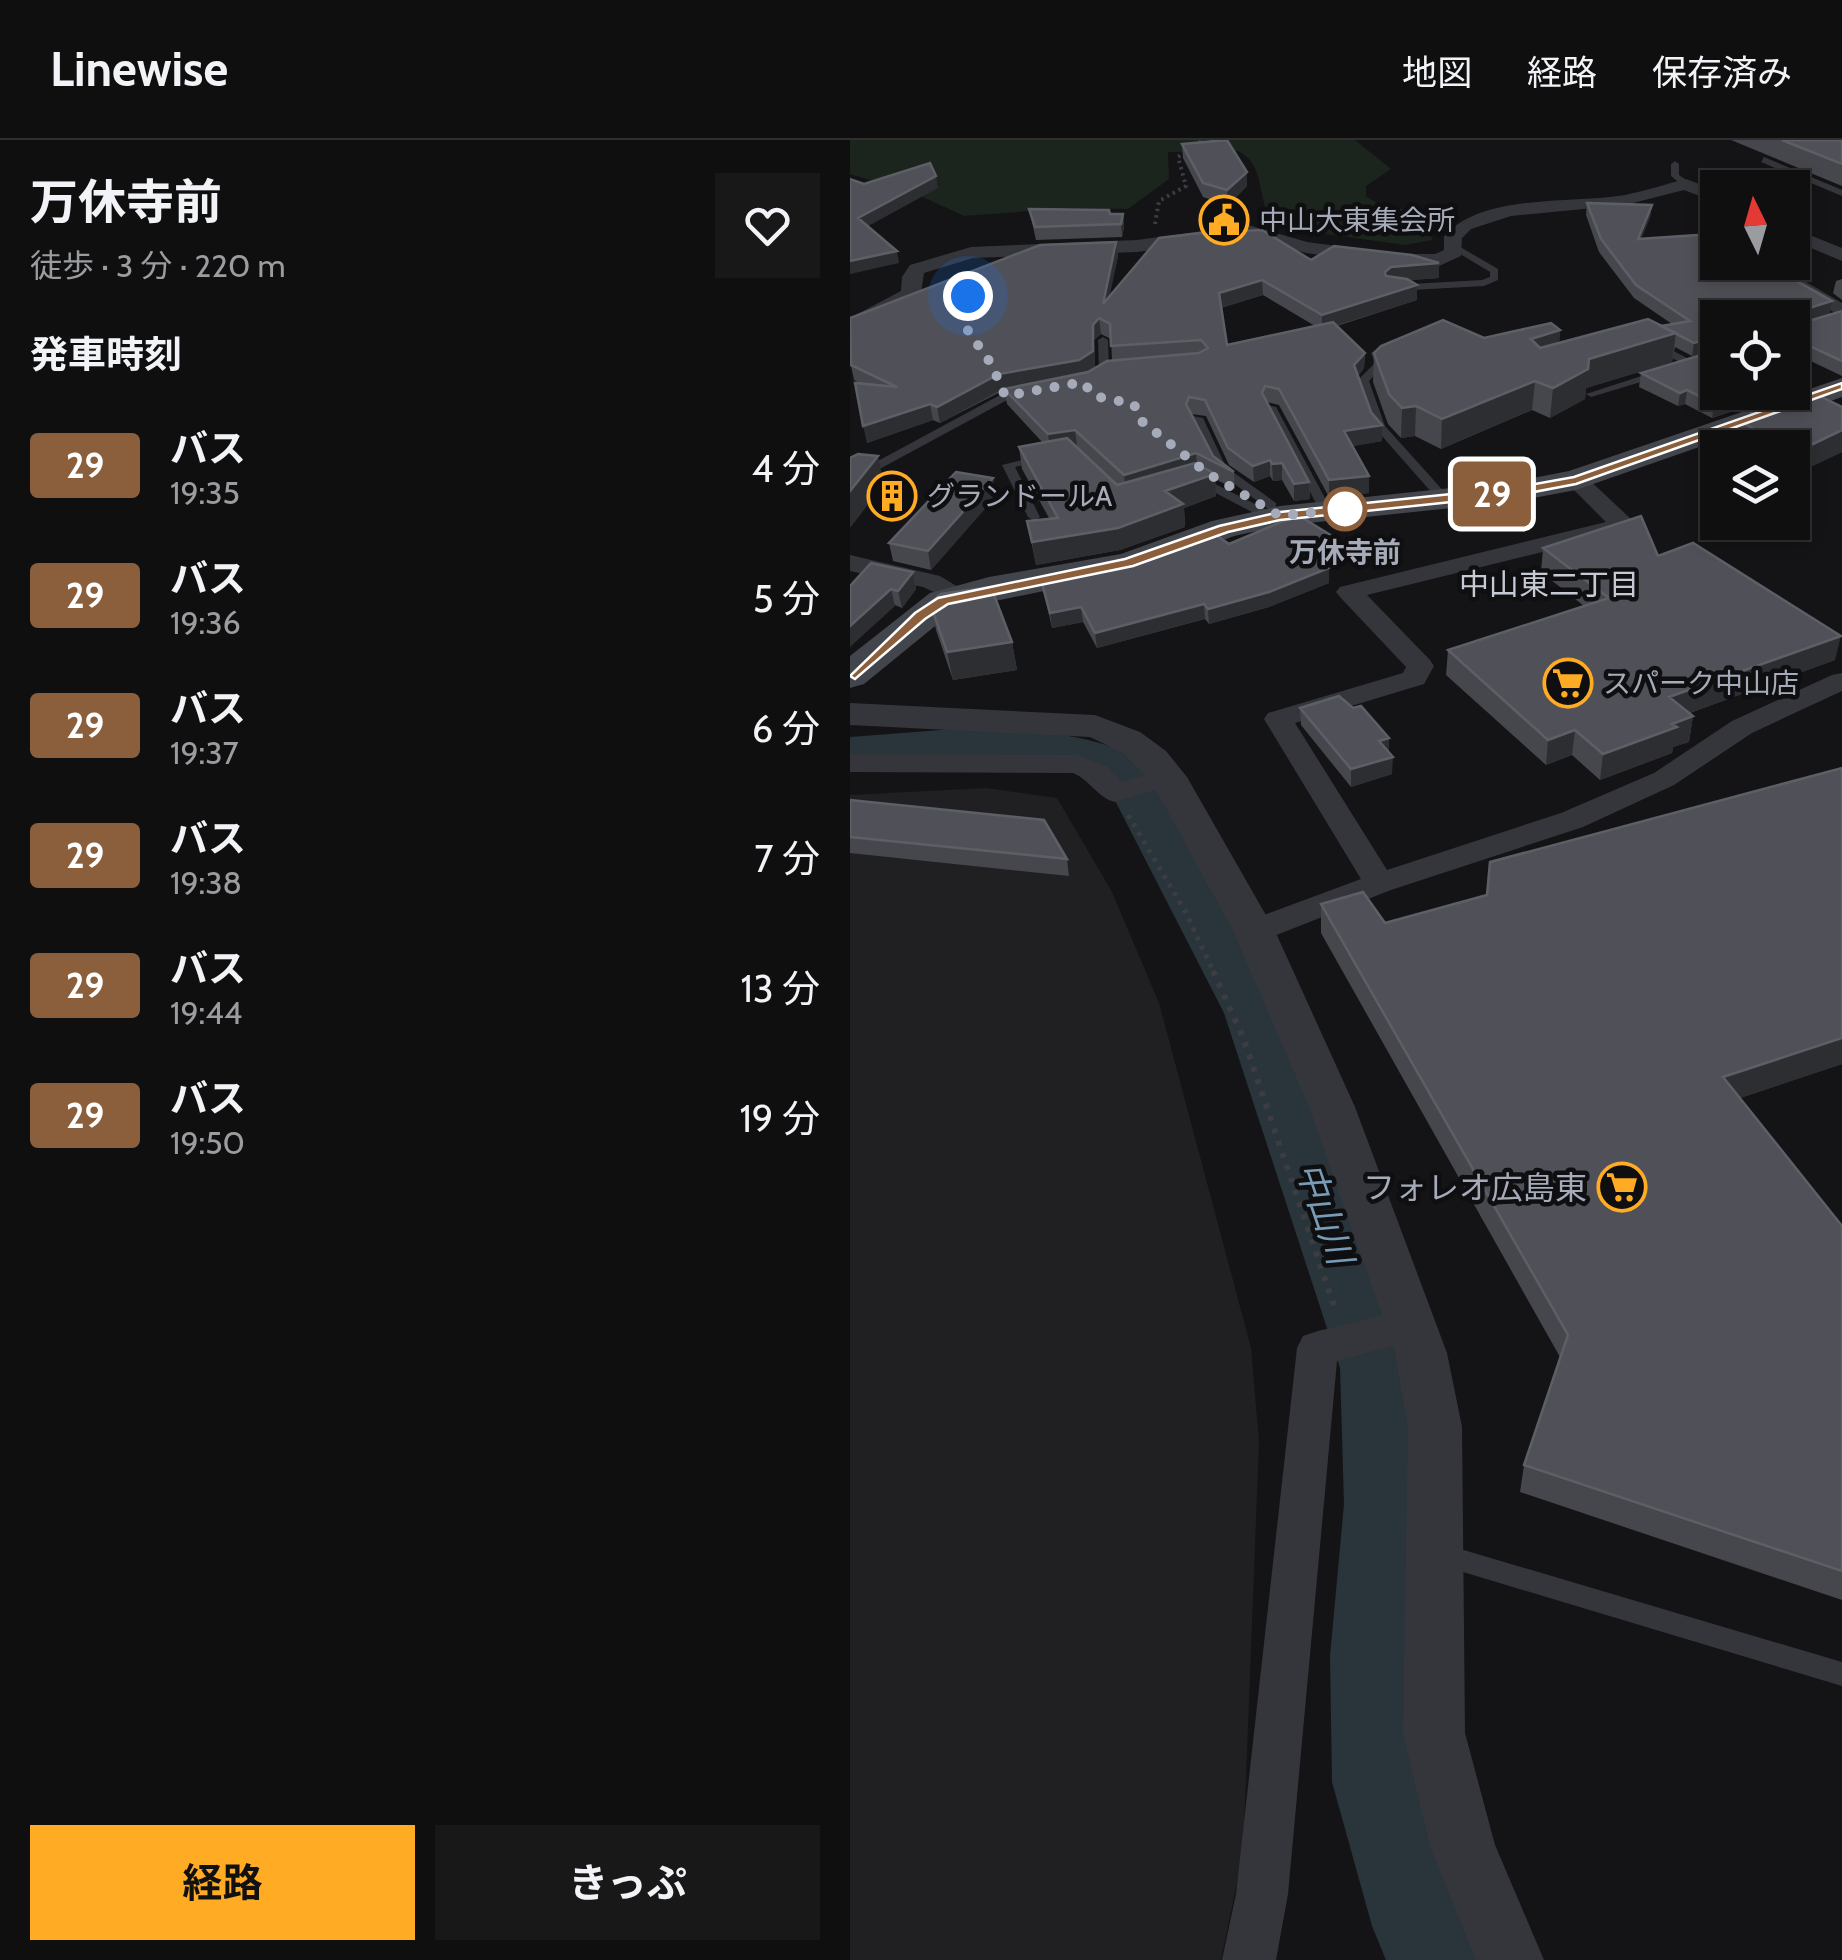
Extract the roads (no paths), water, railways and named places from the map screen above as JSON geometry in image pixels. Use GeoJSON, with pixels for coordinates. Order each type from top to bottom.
{"type":"FeatureCollection","features":[{"type":"Feature","properties":{"kind":"main road"},"geometry":{"type":"LineString","coordinates":[[850,676],[920,616],[960,596],[1128,563],[1224,528],[1296,514],[1576,480],[1842,387]]}},
{"type":"Feature","properties":{"kind":"street"},"geometry":{"type":"LineString","coordinates":[[850,324],[880,314],[903,300],[910,293],[917,269],[943,260],[1003,250],[1166,242],[1259,231],[1306,246],[1421,261],[1449,258],[1457,232],[1482,218],[1521,209],[1625,200],[1686,184],[1700,190]]}},
{"type":"Feature","properties":{"kind":"street"},"geometry":{"type":"LineString","coordinates":[[1810,242],[1842,255]]}},
{"type":"Feature","properties":{"kind":"street"},"geometry":{"type":"LineString","coordinates":[[1783,280],[1836,317]]}},
{"type":"Feature","properties":{"kind":"street"},"geometry":{"type":"LineString","coordinates":[[1380,882],[1278,719],[1414,678],[1420,666],[1349,592],[1623,525],[1576,480]]}},
{"type":"Feature","properties":{"kind":"street"},"geometry":{"type":"LineString","coordinates":[[850,562],[931,581],[960,596]]}},
{"type":"Feature","properties":{"kind":"street"},"geometry":{"type":"LineString","coordinates":[[1254,931],[1380,882],[1572,820],[1664,779],[1742,727],[1839,686]]}},
{"type":"Feature","properties":{"kind":"street"},"geometry":{"type":"LineString","coordinates":[[850,714],[1095,726],[1128,737],[1150,754],[1142,785]]}},
{"type":"Feature","properties":{"kind":"street"},"geometry":{"type":"LineString","coordinates":[[850,762],[1078,764],[1142,785],[1254,931],[1332,1107],[1412,1324],[1434,1427],[1434,1733],[1462,1847],[1510,1960]]}},
{"type":"Feature","properties":{"kind":"street"},"geometry":{"type":"LineString","coordinates":[[1249,1960],[1262,1894],[1318,1348],[1412,1324]]}},
{"type":"Feature","properties":{"kind":"lane"},"geometry":{"type":"LineString","coordinates":[[1764,160],[1842,192]]}},
{"type":"Feature","properties":{"kind":"lane"},"geometry":{"type":"LineString","coordinates":[[1675,164],[1675,176],[1686,184]]}},
{"type":"Feature","properties":{"kind":"lane"},"geometry":{"type":"LineString","coordinates":[[1393,288],[1484,283],[1495,278],[1495,271],[1455,246]]}},
{"type":"Feature","properties":{"kind":"lane"},"geometry":{"type":"LineString","coordinates":[[1103,340],[1100,373],[1124,368]]}},
{"type":"Feature","properties":{"kind":"lane"},"geometry":{"type":"LineString","coordinates":[[1646,340],[1691,364]]}},
{"type":"Feature","properties":{"kind":"lane"},"geometry":{"type":"LineString","coordinates":[[1376,354],[1380,364],[1363,380],[1380,427],[1444,499]]}},
{"type":"Feature","properties":{"kind":"lane"},"geometry":{"type":"LineString","coordinates":[[1591,394],[1700,361]]}},
{"type":"Feature","properties":{"kind":"lane"},"geometry":{"type":"LineString","coordinates":[[850,482],[1006,396],[1044,389]]}},
{"type":"Feature","properties":{"kind":"lane"},"geometry":{"type":"LineString","coordinates":[[1272,407],[1296,514]]}},
{"type":"Feature","properties":{"kind":"lane"},"geometry":{"type":"LineString","coordinates":[[1197,418],[1221,469],[1296,514]]}},
{"type":"Feature","properties":{"kind":"lane"},"geometry":{"type":"LineString","coordinates":[[1034,517],[1008,465],[1058,456]]}},
{"type":"Feature","properties":{"kind":"lane"},"geometry":{"type":"LineString","coordinates":[[1180,483],[1198,477],[1296,514]]}},
{"type":"Feature","properties":{"kind":"lane"},"geometry":{"type":"LineString","coordinates":[[1435,1552],[1842,1674]]}},
{"type":"Feature","properties":{"kind":"waterway","name":"中山川"},"geometry":{"type":"LineString","coordinates":[[850,753],[915,747],[1036,747],[1105,761],[1129,775],[1256,1013],[1379,1368],[1385,1504],[1374,1656],[1378,1782],[1421,1926],[1437,1960]]}},
{"type":"Feature","properties":{"kind":"place","name":"中山大東集会所"},"geometry":{"type":"Point","coordinates":[1224,220]}},
{"type":"Feature","properties":{"kind":"place","name":"グランドールA"},"geometry":{"type":"Point","coordinates":[892,496]}},
{"type":"Feature","properties":{"kind":"place","name":"万休寺前"},"geometry":{"type":"Point","coordinates":[1345,509]}},
{"type":"Feature","properties":{"kind":"place","name":"スパーク中山店"},"geometry":{"type":"Point","coordinates":[1568,683]}},
{"type":"Feature","properties":{"kind":"place","name":"フォレオ広島東"},"geometry":{"type":"Point","coordinates":[1622,1187]}},
{"type":"Feature","properties":{"kind":"district","name":"中山東二丁目"},"geometry":{"type":"Point","coordinates":[1549,584]}}]}
